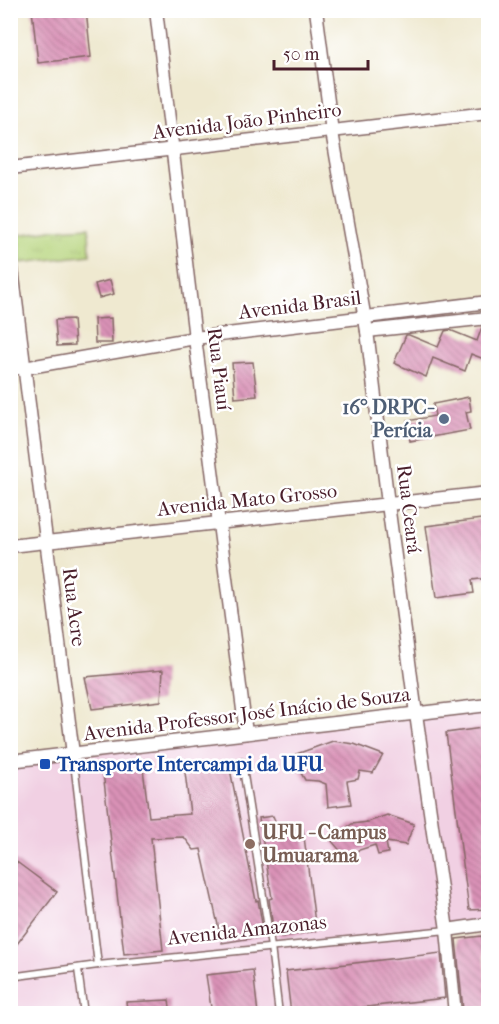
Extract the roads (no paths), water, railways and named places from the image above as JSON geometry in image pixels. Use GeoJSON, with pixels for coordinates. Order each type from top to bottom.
{"type":"FeatureCollection","features":[{"type":"Feature","properties":{"kind":"street","name":"Rua Piauí"},"geometry":{"type":"LineString","coordinates":[[156,10],[195,338],[246,733]]}},
{"type":"Feature","properties":{"kind":"street","name":"Rua Ceará"},"geometry":{"type":"LineString","coordinates":[[316,10],[332,132],[367,331],[416,714],[447,930],[455,1014]]}},
{"type":"Feature","properties":{"kind":"street","name":"Avenida João Pinheiro"},"geometry":{"type":"LineString","coordinates":[[10,168],[489,113]]}},
{"type":"Feature","properties":{"kind":"street","name":"Rua Acre"},"geometry":{"type":"LineString","coordinates":[[10,254],[73,754]]}},
{"type":"Feature","properties":{"kind":"street","name":"Avenida Brasil"},"geometry":{"type":"LineString","coordinates":[[10,368],[24,368],[195,338],[489,302]]}},
{"type":"Feature","properties":{"kind":"street","name":"Avenida Brasil"},"geometry":{"type":"LineString","coordinates":[[367,331],[489,318]]}},
{"type":"Feature","properties":{"kind":"street","name":"Avenida Mato Grosso"},"geometry":{"type":"LineString","coordinates":[[10,546],[489,493]]}},
{"type":"Feature","properties":{"kind":"street","name":"Avenida Professor José Inácio de Souza"},"geometry":{"type":"LineString","coordinates":[[10,761],[489,705]]}},
{"type":"Feature","properties":{"kind":"street","name":"Avenida Amazonas"},"geometry":{"type":"LineString","coordinates":[[447,930],[489,924]]}},
{"type":"Feature","properties":{"kind":"lane","name":"Rua Acre"},"geometry":{"type":"LineString","coordinates":[[73,754],[98,965]]}},
{"type":"Feature","properties":{"kind":"lane"},"geometry":{"type":"LineString","coordinates":[[242,762],[271,947],[279,1014]]}},
{"type":"Feature","properties":{"kind":"lane","name":"Avenida Amazonas"},"geometry":{"type":"LineString","coordinates":[[10,977],[98,965],[447,930]]}},
{"type":"Feature","properties":{"kind":"lane"},"geometry":{"type":"LineString","coordinates":[[78,969],[84,1014]]}},
{"type":"Feature","properties":{"kind":"place","name":"16° DRPC- Perícia"},"geometry":{"type":"Point","coordinates":[444,419]}},
{"type":"Feature","properties":{"kind":"place","name":"Transporte Intercampi da UFU"},"geometry":{"type":"Point","coordinates":[45,764]}},
{"type":"Feature","properties":{"kind":"place","name":"UFU - Campus Umuarama"},"geometry":{"type":"Point","coordinates":[250,844]}}]}
